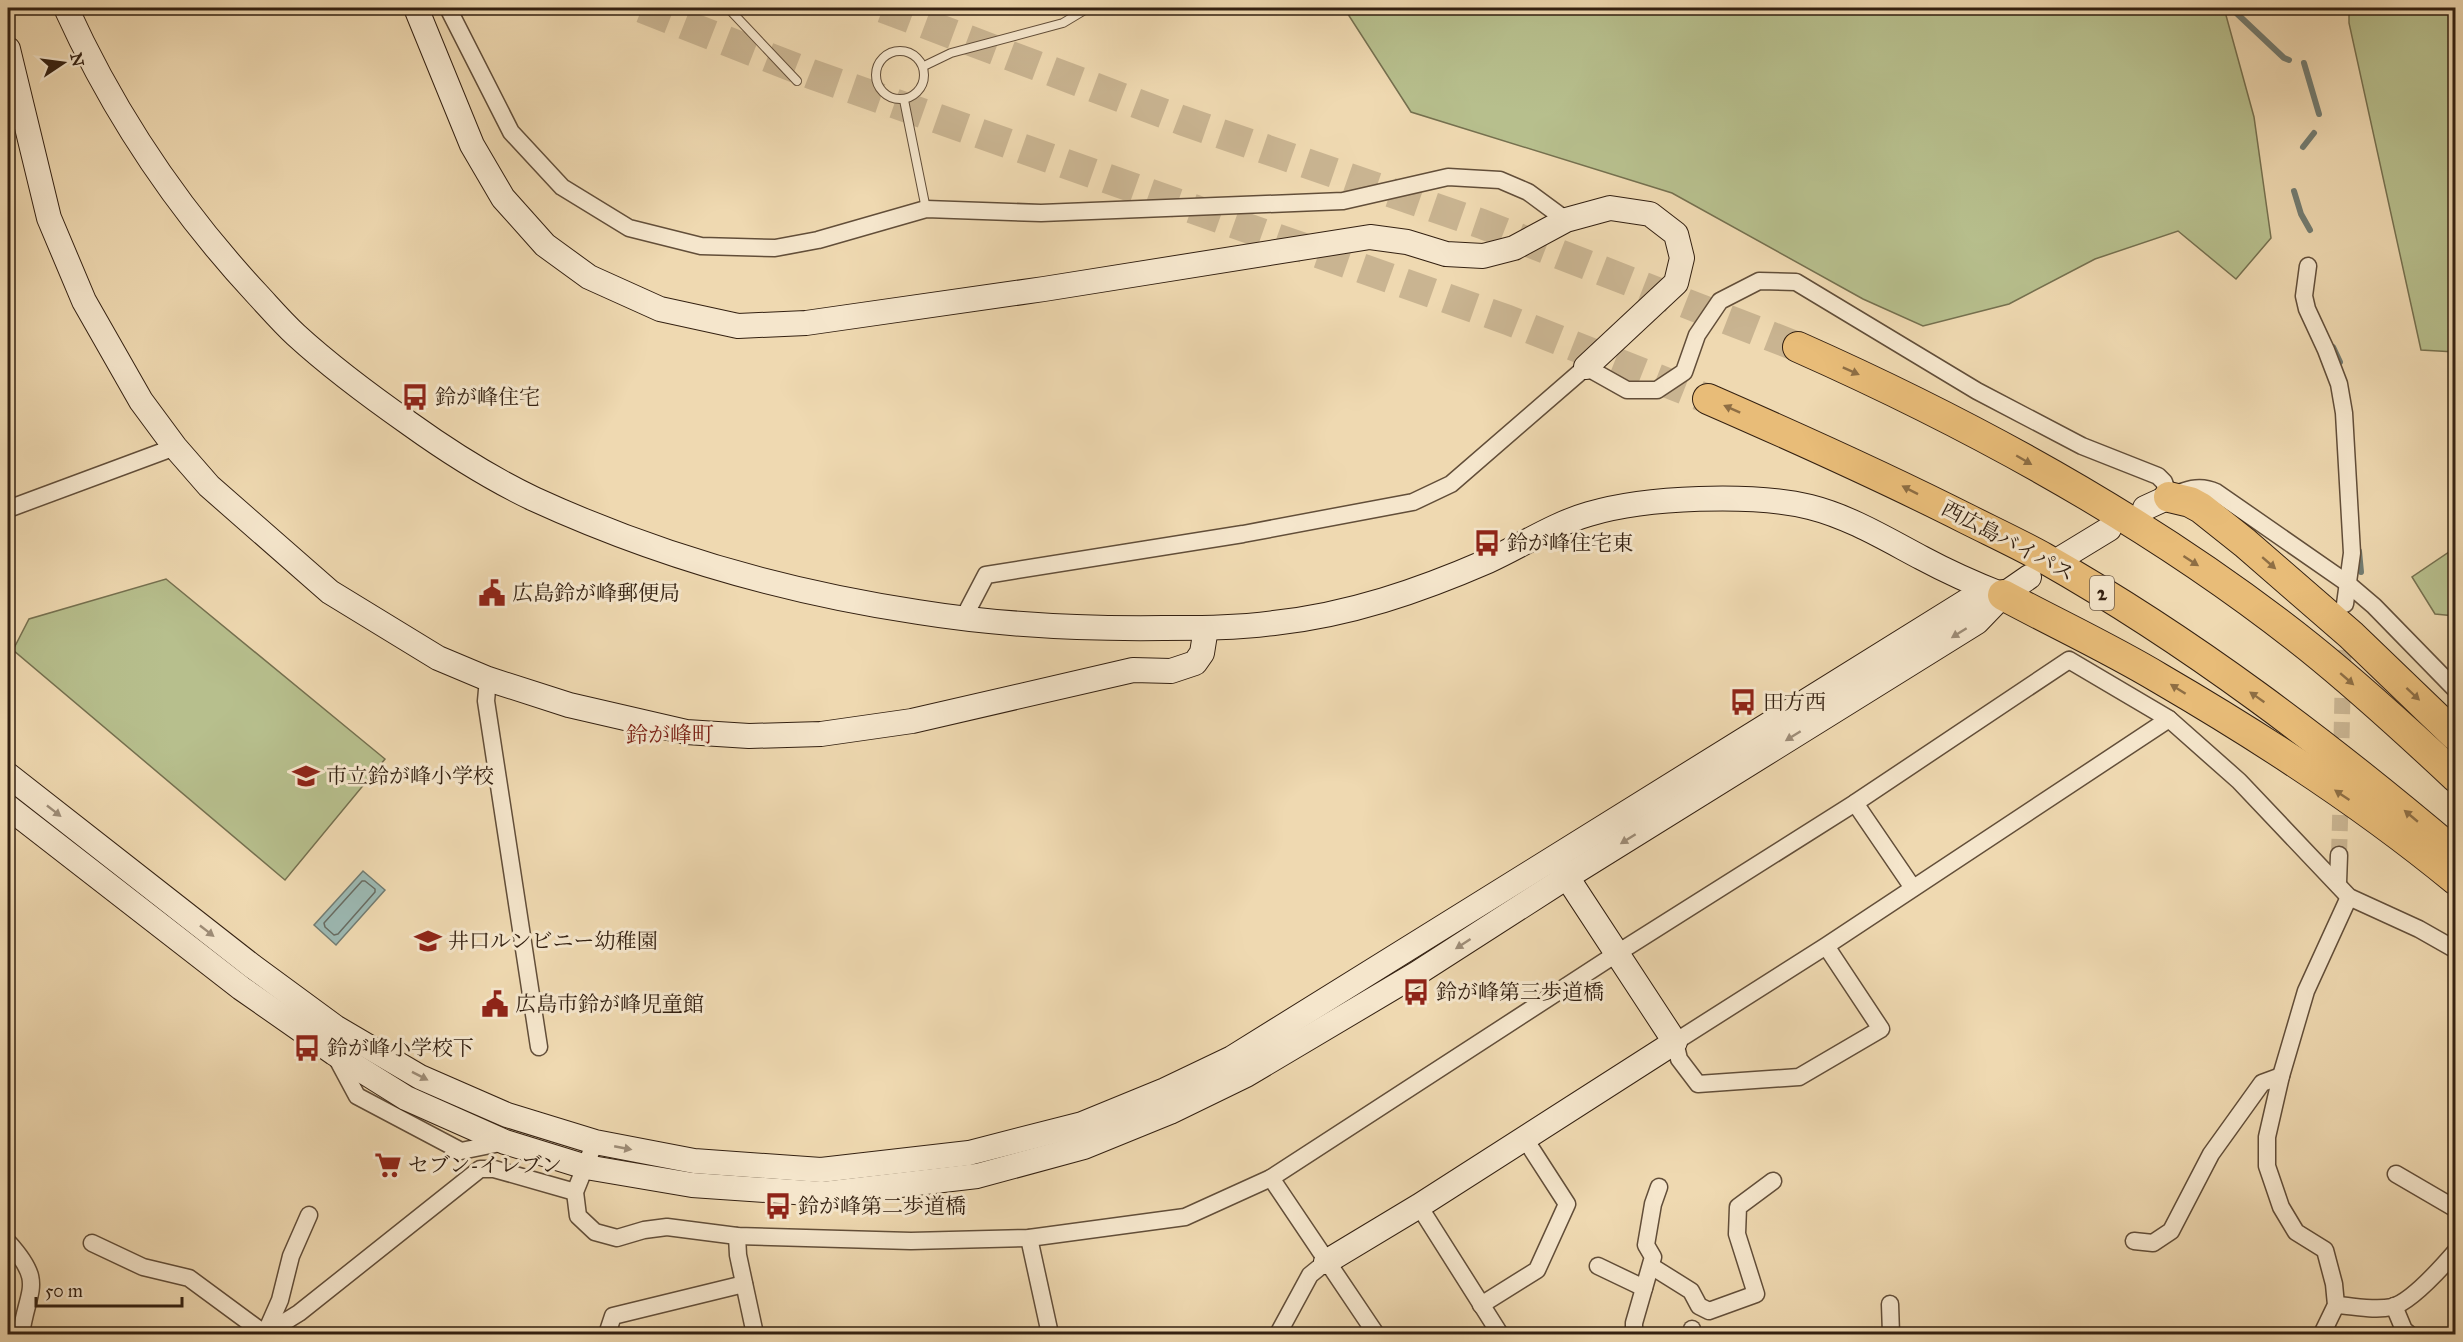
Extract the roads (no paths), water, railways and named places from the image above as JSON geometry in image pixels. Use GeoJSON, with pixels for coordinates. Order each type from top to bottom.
{"type":"FeatureCollection","features":[{"type":"Feature","properties":{"kind":"highway"},"geometry":{"type":"LineString","coordinates":[[1798,347],[1883,385],[1969,429],[2116,513],[2208,572],[2309,647],[2409,733],[2456,777]]}},
{"type":"Feature","properties":{"kind":"highway","name":"西広島バイパス"},"geometry":{"type":"LineString","coordinates":[[1708,399],[1894,482],[2043,557],[2157,626],[2348,764],[2456,854]]}},
{"type":"Feature","properties":{"kind":"highway"},"geometry":{"type":"LineString","coordinates":[[2157,502],[2190,502],[2201,508],[2351,635],[2456,736]]}},
{"type":"Feature","properties":{"kind":"highway"},"geometry":{"type":"LineString","coordinates":[[2003,595],[2158,677],[2277,751],[2348,799],[2456,880]]}},
{"type":"Feature","properties":{"kind":"street"},"geometry":{"type":"LineString","coordinates":[[66,8],[84,47],[128,123],[177,198],[232,267],[293,332],[369,395],[458,458],[531,498],[653,548],[744,577],[843,601],[1027,626],[1134,629],[1271,624],[1338,614],[1401,595],[1487,561],[1584,515],[1636,503],[1748,499],[1808,507],[1849,520],[1948,572],[2003,595]]}},
{"type":"Feature","properties":{"kind":"street"},"geometry":{"type":"LineString","coordinates":[[416,8],[472,145],[503,198],[545,245],[589,277],[660,309],[738,326],[806,323],[1044,289],[1370,237],[1407,242],[1446,254],[1483,256],[1514,248],[1566,220],[1610,208],[1650,214],[1676,234],[1682,258],[1676,283],[1586,367],[1451,484],[1413,502],[1243,534],[986,576],[963,619]]}},
{"type":"Feature","properties":{"kind":"street"},"geometry":{"type":"LineString","coordinates":[[448,8],[511,132],[562,187],[629,228],[701,246],[775,248],[818,240],[926,209],[1041,213],[1343,201],[1448,177],[1500,180],[1528,192],[1566,220]]}},
{"type":"Feature","properties":{"kind":"street"},"geometry":{"type":"LineString","coordinates":[[8,49],[16,118],[49,219],[84,301],[141,401],[175,447],[209,486],[330,592],[438,658],[488,679],[570,705],[686,732],[749,736],[821,734],[912,721],[1133,670],[1172,671],[1195,663],[1202,653],[1206,628]]}},
{"type":"Feature","properties":{"kind":"street"},"geometry":{"type":"LineString","coordinates":[[2308,266],[2304,296],[2307,309],[2339,384],[2344,413],[2352,553],[2345,604]]}},
{"type":"Feature","properties":{"kind":"street"},"geometry":{"type":"LineString","coordinates":[[1586,367],[1627,390],[1657,390],[1684,372],[1697,335],[1720,300],[1759,281],[1796,282],[1977,391],[2082,446],[2158,476],[2164,482],[2157,502]]}},
{"type":"Feature","properties":{"kind":"street"},"geometry":{"type":"LineString","coordinates":[[8,508],[175,447]]}},
{"type":"Feature","properties":{"kind":"street"},"geometry":{"type":"LineString","coordinates":[[2157,502],[2198,488],[2207,488],[2216,492],[2347,583],[2374,606],[2456,690]]}},
{"type":"Feature","properties":{"kind":"street"},"geometry":{"type":"LineString","coordinates":[[2063,557],[2109,529]]}},
{"type":"Feature","properties":{"kind":"street"},"geometry":{"type":"LineString","coordinates":[[8,775],[252,966],[335,1027],[420,1077],[507,1115],[595,1142],[694,1161],[821,1170],[969,1153],[1082,1124],[1166,1090],[1232,1058],[1977,622],[2003,595],[2029,577]]}},
{"type":"Feature","properties":{"kind":"street"},"geometry":{"type":"LineString","coordinates":[[595,1142],[575,1192],[578,1216],[595,1232],[617,1238],[644,1230],[667,1227],[737,1236],[911,1241],[1029,1238],[1185,1217],[1271,1178],[1616,954],[1855,803],[2069,660],[2169,719],[2239,781],[2349,897],[2420,928],[2456,950]]}},
{"type":"Feature","properties":{"kind":"street"},"geometry":{"type":"LineString","coordinates":[[488,679],[486,701],[539,1047]]}},
{"type":"Feature","properties":{"kind":"street"},"geometry":{"type":"LineString","coordinates":[[1278,1335],[1310,1275],[1326,1262],[1419,1206],[1826,946],[2169,719]]}},
{"type":"Feature","properties":{"kind":"street"},"geometry":{"type":"LineString","coordinates":[[1855,803],[1913,888]]}},
{"type":"Feature","properties":{"kind":"street"},"geometry":{"type":"LineString","coordinates":[[8,807],[241,988],[334,1053],[406,1098],[505,1142],[586,1167],[692,1185],[823,1194],[977,1176],[1084,1147],[1170,1112],[1246,1075],[1416,974],[1560,868]]}},
{"type":"Feature","properties":{"kind":"street"},"geometry":{"type":"LineString","coordinates":[[2338,883],[2339,855]]}},
{"type":"Feature","properties":{"kind":"street"},"geometry":{"type":"LineString","coordinates":[[1560,868],[1675,1042],[1679,1059],[1698,1084],[1799,1077],[1881,1029],[1826,946]]}},
{"type":"Feature","properties":{"kind":"street"},"geometry":{"type":"LineString","coordinates":[[2322,1335],[2336,1305],[2334,1284],[2325,1250],[2296,1232],[2281,1207],[2267,1166],[2266,1137],[2306,991],[2349,897]]}},
{"type":"Feature","properties":{"kind":"street"},"geometry":{"type":"LineString","coordinates":[[2134,1241],[2153,1243],[2171,1231],[2211,1154],[2262,1083],[2281,1076]]}},
{"type":"Feature","properties":{"kind":"street"},"geometry":{"type":"LineString","coordinates":[[1481,1305],[1537,1270],[1567,1204],[1525,1139]]}},
{"type":"Feature","properties":{"kind":"street"},"geometry":{"type":"LineString","coordinates":[[265,1334],[299,1313],[480,1169],[494,1168],[575,1192]]}},
{"type":"Feature","properties":{"kind":"street"},"geometry":{"type":"LineString","coordinates":[[2396,1174],[2456,1209]]}},
{"type":"Feature","properties":{"kind":"street"},"geometry":{"type":"LineString","coordinates":[[1271,1178],[1376,1335]]}},
{"type":"Feature","properties":{"kind":"street"},"geometry":{"type":"LineString","coordinates":[[1650,1266],[1672,1277],[1691,1291],[1698,1306],[1709,1311],[1755,1294],[1737,1234],[1738,1207],[1773,1181]]}},
{"type":"Feature","properties":{"kind":"street"},"geometry":{"type":"LineString","coordinates":[[1634,1335],[1634,1323],[1653,1257],[1646,1245],[1653,1204],[1659,1187]]}},
{"type":"Feature","properties":{"kind":"street"},"geometry":{"type":"LineString","coordinates":[[1419,1206],[1500,1335]]}},
{"type":"Feature","properties":{"kind":"street"},"geometry":{"type":"LineString","coordinates":[[265,1334],[280,1300],[291,1256],[309,1215]]}},
{"type":"Feature","properties":{"kind":"street"},"geometry":{"type":"LineString","coordinates":[[737,1236],[738,1255],[755,1335]]}},
{"type":"Feature","properties":{"kind":"street"},"geometry":{"type":"LineString","coordinates":[[1029,1238],[1050,1335]]}},
{"type":"Feature","properties":{"kind":"street"},"geometry":{"type":"LineString","coordinates":[[8,1242],[22,1258],[32,1279],[21,1335]]}},
{"type":"Feature","properties":{"kind":"street"},"geometry":{"type":"LineString","coordinates":[[92,1243],[143,1267],[189,1278],[265,1334]]}},
{"type":"Feature","properties":{"kind":"street"},"geometry":{"type":"LineString","coordinates":[[2336,1305],[2374,1308],[2394,1306],[2439,1271],[2456,1251]]}},
{"type":"Feature","properties":{"kind":"street"},"geometry":{"type":"LineString","coordinates":[[1598,1266],[1644,1288]]}},
{"type":"Feature","properties":{"kind":"street"},"geometry":{"type":"LineString","coordinates":[[607,1335],[613,1316],[744,1284]]}},
{"type":"Feature","properties":{"kind":"street"},"geometry":{"type":"LineString","coordinates":[[1890,1304],[1891,1335]]}},
{"type":"Feature","properties":{"kind":"street"},"geometry":{"type":"LineString","coordinates":[[2394,1306],[2404,1330],[2409,1335]]}},
{"type":"Feature","properties":{"kind":"lane"},"geometry":{"type":"LineString","coordinates":[[728,8],[797,81]]}},
{"type":"Feature","properties":{"kind":"lane"},"geometry":{"type":"LineString","coordinates":[[924,66],[951,53],[1063,23],[1088,8]]}},
{"type":"Feature","properties":{"kind":"lane"},"geometry":{"type":"LineString","coordinates":[[891,51],[912,53],[924,66],[922,88],[904,100],[888,98],[877,86],[877,64],[891,51]]}},
{"type":"Feature","properties":{"kind":"lane"},"geometry":{"type":"LineString","coordinates":[[904,100],[926,209]]}},
{"type":"Feature","properties":{"kind":"water"},"geometry":{"type":"Polygon","coordinates":[[[363,871],[385,890],[336,945],[314,925],[363,871]]]}},
{"type":"Feature","properties":{"kind":"waterway"},"geometry":{"type":"LineString","coordinates":[[2231,8],[2284,58],[2289,60]]}},
{"type":"Feature","properties":{"kind":"waterway"},"geometry":{"type":"LineString","coordinates":[[2304,63],[2319,114]]}},
{"type":"Feature","properties":{"kind":"waterway"},"geometry":{"type":"LineString","coordinates":[[2303,147],[2314,133]]}},
{"type":"Feature","properties":{"kind":"waterway"},"geometry":{"type":"LineString","coordinates":[[2294,191],[2301,214],[2310,230]]}},
{"type":"Feature","properties":{"kind":"waterway"},"geometry":{"type":"LineString","coordinates":[[2333,347],[2340,362]]}},
{"type":"Feature","properties":{"kind":"waterway"},"geometry":{"type":"LineString","coordinates":[[2359,551],[2361,572]]}},
{"type":"Feature","properties":{"kind":"tunnel"},"geometry":{"type":"LineString","coordinates":[[642,8],[811,74],[1508,320],[1708,399]]}},
{"type":"Feature","properties":{"kind":"tunnel"},"geometry":{"type":"LineString","coordinates":[[883,8],[1181,120],[1482,224],[1798,347]]}},
{"type":"Feature","properties":{"kind":"tunnel"},"geometry":{"type":"LineString","coordinates":[[2341,762],[2344,626]]}},
{"type":"Feature","properties":{"kind":"tunnel"},"geometry":{"type":"LineString","coordinates":[[2339,855],[2341,788]]}},
{"type":"Feature","properties":{"kind":"place","name":"鈴が峰住宅"},"geometry":{"type":"Point","coordinates":[415,397]}},
{"type":"Feature","properties":{"kind":"place","name":"鈴が峰住宅東"},"geometry":{"type":"Point","coordinates":[1487,543]}},
{"type":"Feature","properties":{"kind":"place","name":"広島鈴が峰郵便局"},"geometry":{"type":"Point","coordinates":[492,593]}},
{"type":"Feature","properties":{"kind":"place","name":"田方西"},"geometry":{"type":"Point","coordinates":[1743,702]}},
{"type":"Feature","properties":{"kind":"place","name":"市立鈴が峰小学校"},"geometry":{"type":"Point","coordinates":[306,776]}},
{"type":"Feature","properties":{"kind":"place","name":"井口ルンビニー幼稚園"},"geometry":{"type":"Point","coordinates":[428,941]}},
{"type":"Feature","properties":{"kind":"place","name":"鈴が峰第三歩道橋"},"geometry":{"type":"Point","coordinates":[1416,992]}},
{"type":"Feature","properties":{"kind":"place","name":"広島市鈴が峰児童館"},"geometry":{"type":"Point","coordinates":[495,1004]}},
{"type":"Feature","properties":{"kind":"place","name":"鈴が峰小学校下"},"geometry":{"type":"Point","coordinates":[307,1048]}},
{"type":"Feature","properties":{"kind":"place","name":"セブン-イレブン"},"geometry":{"type":"Point","coordinates":[388,1165]}},
{"type":"Feature","properties":{"kind":"place","name":"鈴が峰第二歩道橋"},"geometry":{"type":"Point","coordinates":[778,1206]}},
{"type":"Feature","properties":{"kind":"district","name":"鈴が峰町"},"geometry":{"type":"Point","coordinates":[670,734]}}]}
